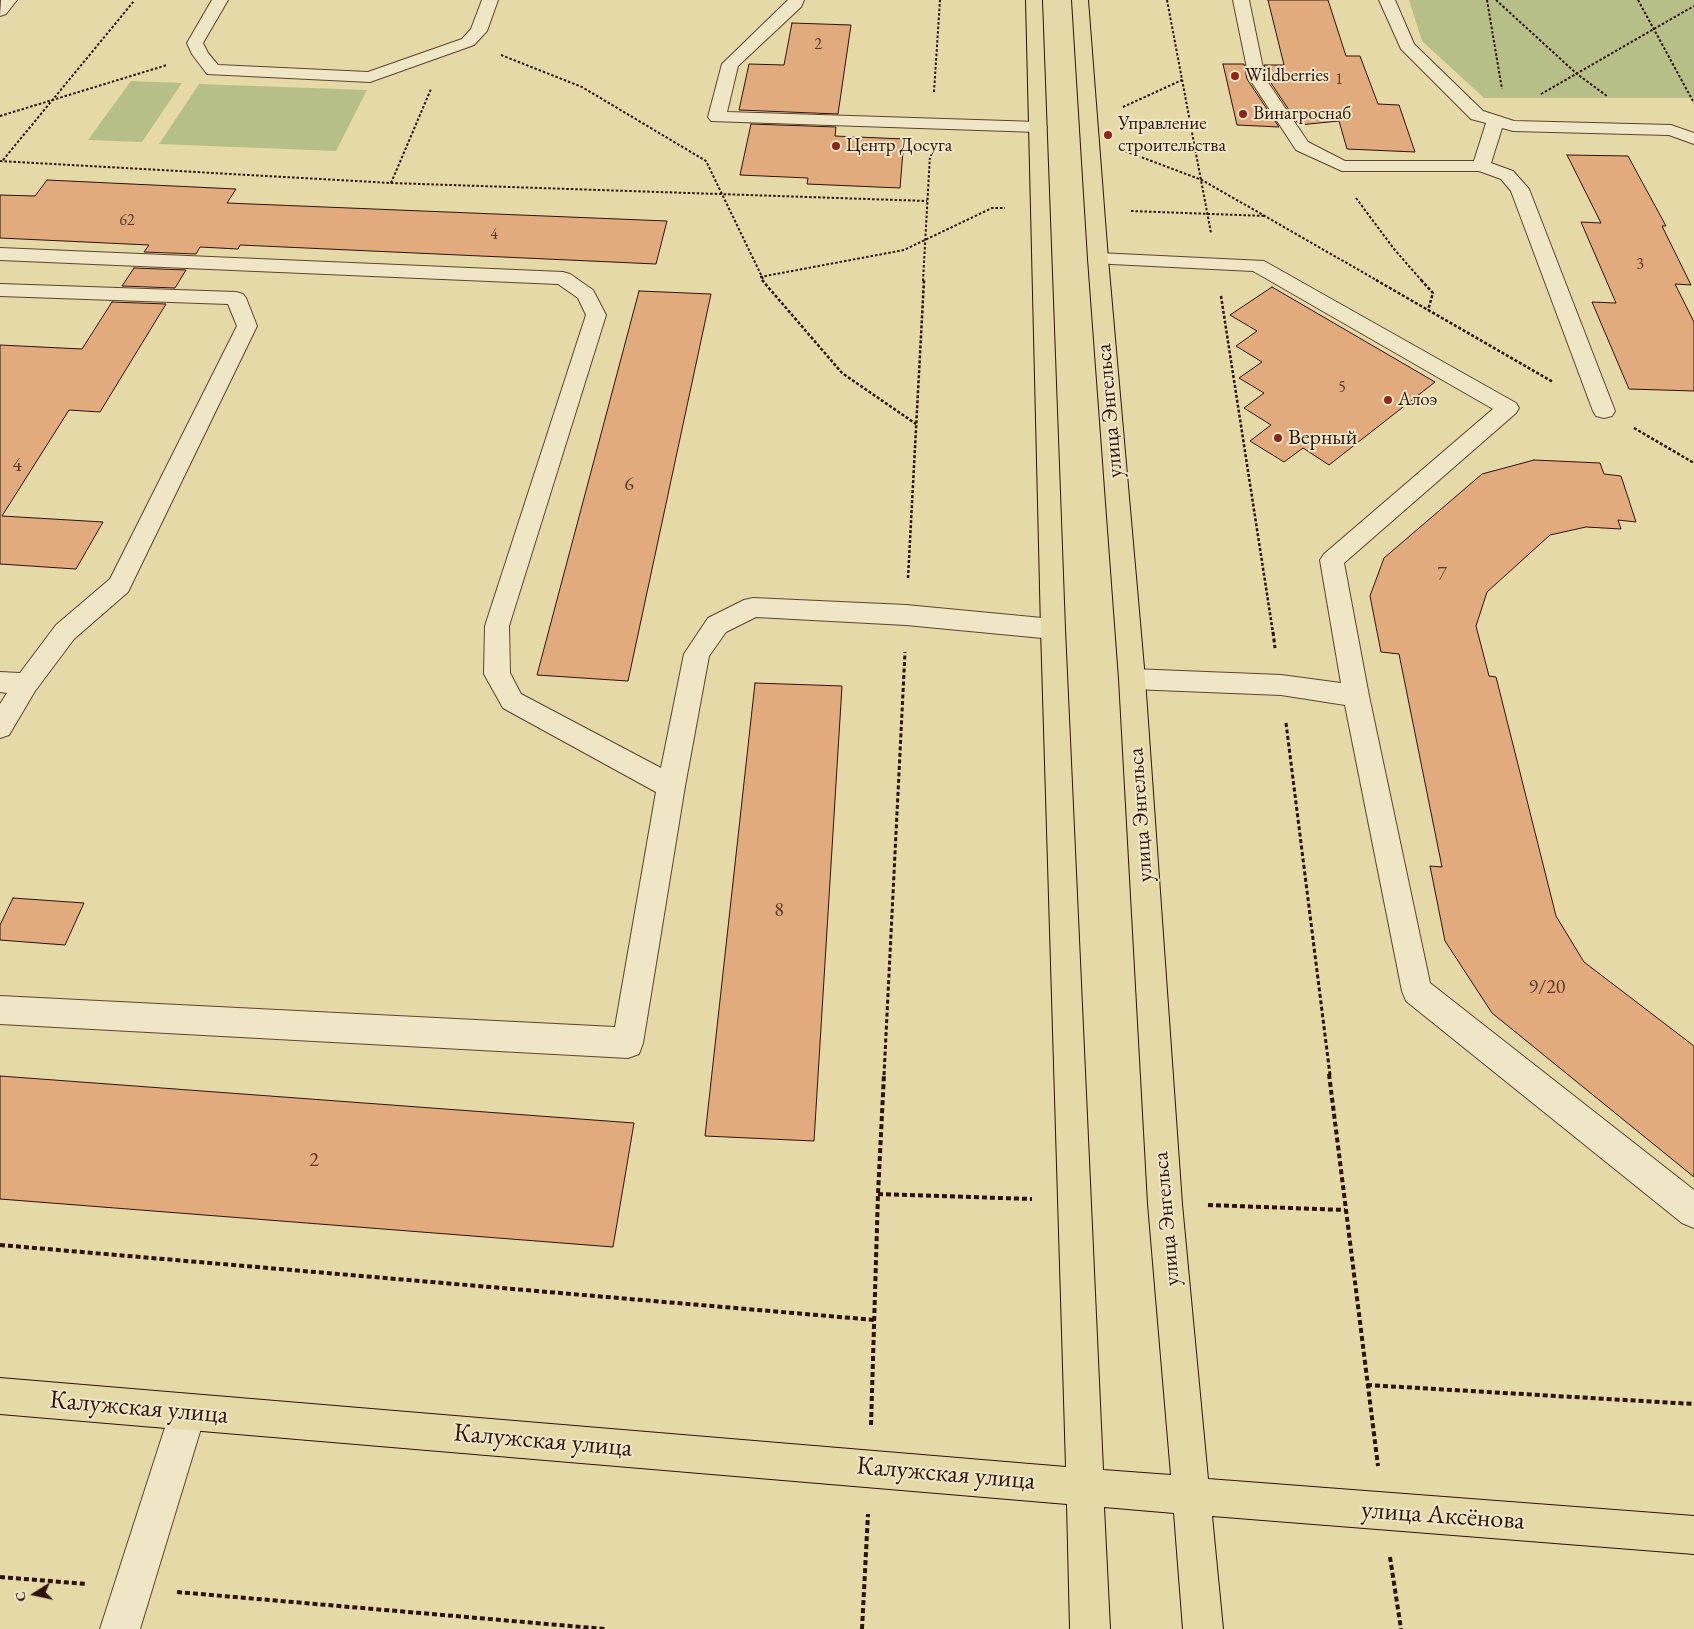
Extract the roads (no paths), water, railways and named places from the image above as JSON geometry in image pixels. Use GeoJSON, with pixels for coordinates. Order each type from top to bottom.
{"type":"FeatureCollection","features":[{"type":"Feature","properties":{"kind":"main road"},"geometry":{"type":"LineString","coordinates":[[1034,0],[1053,630],[1090,1629]]}},
{"type":"Feature","properties":{"kind":"main road","name":"улица Энгельса"},"geometry":{"type":"LineString","coordinates":[[1080,0],[1098,259],[1132,679],[1165,1204],[1203,1629]]}},
{"type":"Feature","properties":{"kind":"main road","name":"Калужская улица"},"geometry":{"type":"LineString","coordinates":[[0,1396],[1192,1495]]}},
{"type":"Feature","properties":{"kind":"main road","name":"улица Аксёнова"},"geometry":{"type":"LineString","coordinates":[[1192,1495],[1694,1536]]}},
{"type":"Feature","properties":{"kind":"lane"},"geometry":{"type":"LineString","coordinates":[[0,11],[9,0]]}},
{"type":"Feature","properties":{"kind":"lane"},"geometry":{"type":"LineString","coordinates":[[220,0],[196,43],[200,54],[212,70],[370,77],[468,42],[479,32],[490,0]]}},
{"type":"Feature","properties":{"kind":"lane"},"geometry":{"type":"LineString","coordinates":[[796,0],[795,4],[730,64],[717,117],[1038,127]]}},
{"type":"Feature","properties":{"kind":"lane"},"geometry":{"type":"LineString","coordinates":[[1241,0],[1257,78],[1302,146],[1342,166],[1481,166],[1507,175],[1520,190],[1604,411]]}},
{"type":"Feature","properties":{"kind":"lane"},"geometry":{"type":"LineString","coordinates":[[1387,0],[1407,46],[1477,115],[1501,118],[1513,126],[1672,130],[1694,139]]}},
{"type":"Feature","properties":{"kind":"lane"},"geometry":{"type":"LineString","coordinates":[[1481,166],[1501,118]]}},
{"type":"Feature","properties":{"kind":"lane"},"geometry":{"type":"LineString","coordinates":[[0,254],[563,278],[586,294],[596,316],[497,626],[497,674],[512,701],[671,786]]}},
{"type":"Feature","properties":{"kind":"lane"},"geometry":{"type":"LineString","coordinates":[[1098,259],[1257,265],[1508,408],[1332,560],[1356,696],[1417,991],[1694,1211]]}},
{"type":"Feature","properties":{"kind":"lane"},"geometry":{"type":"LineString","coordinates":[[0,290],[236,298],[247,326],[119,585],[65,632],[26,684],[0,727]]}},
{"type":"Feature","properties":{"kind":"lane"},"geometry":{"type":"LineString","coordinates":[[0,1010],[628,1043],[671,786],[697,654],[717,625],[753,607],[906,615],[1053,630]]}},
{"type":"Feature","properties":{"kind":"lane"},"geometry":{"type":"LineString","coordinates":[[1132,679],[1281,685],[1356,696]]}},
{"type":"Feature","properties":{"kind":"lane"},"geometry":{"type":"LineString","coordinates":[[0,682],[26,684]]}},
{"type":"Feature","properties":{"kind":"lane"},"geometry":{"type":"LineString","coordinates":[[120,1629],[188,1412]]}},
{"type":"Feature","properties":{"kind":"place","name":"Wildberries"},"geometry":{"type":"Point","coordinates":[1235,76]}},
{"type":"Feature","properties":{"kind":"place","name":"Винагроснаб"},"geometry":{"type":"Point","coordinates":[1243,114]}},
{"type":"Feature","properties":{"kind":"place","name":"Управление строительства"},"geometry":{"type":"Point","coordinates":[1108,135]}},
{"type":"Feature","properties":{"kind":"place","name":"Центр Досуга"},"geometry":{"type":"Point","coordinates":[836,146]}},
{"type":"Feature","properties":{"kind":"place","name":"Алоэ"},"geometry":{"type":"Point","coordinates":[1388,400]}},
{"type":"Feature","properties":{"kind":"place","name":"Верный"},"geometry":{"type":"Point","coordinates":[1278,438]}}]}
